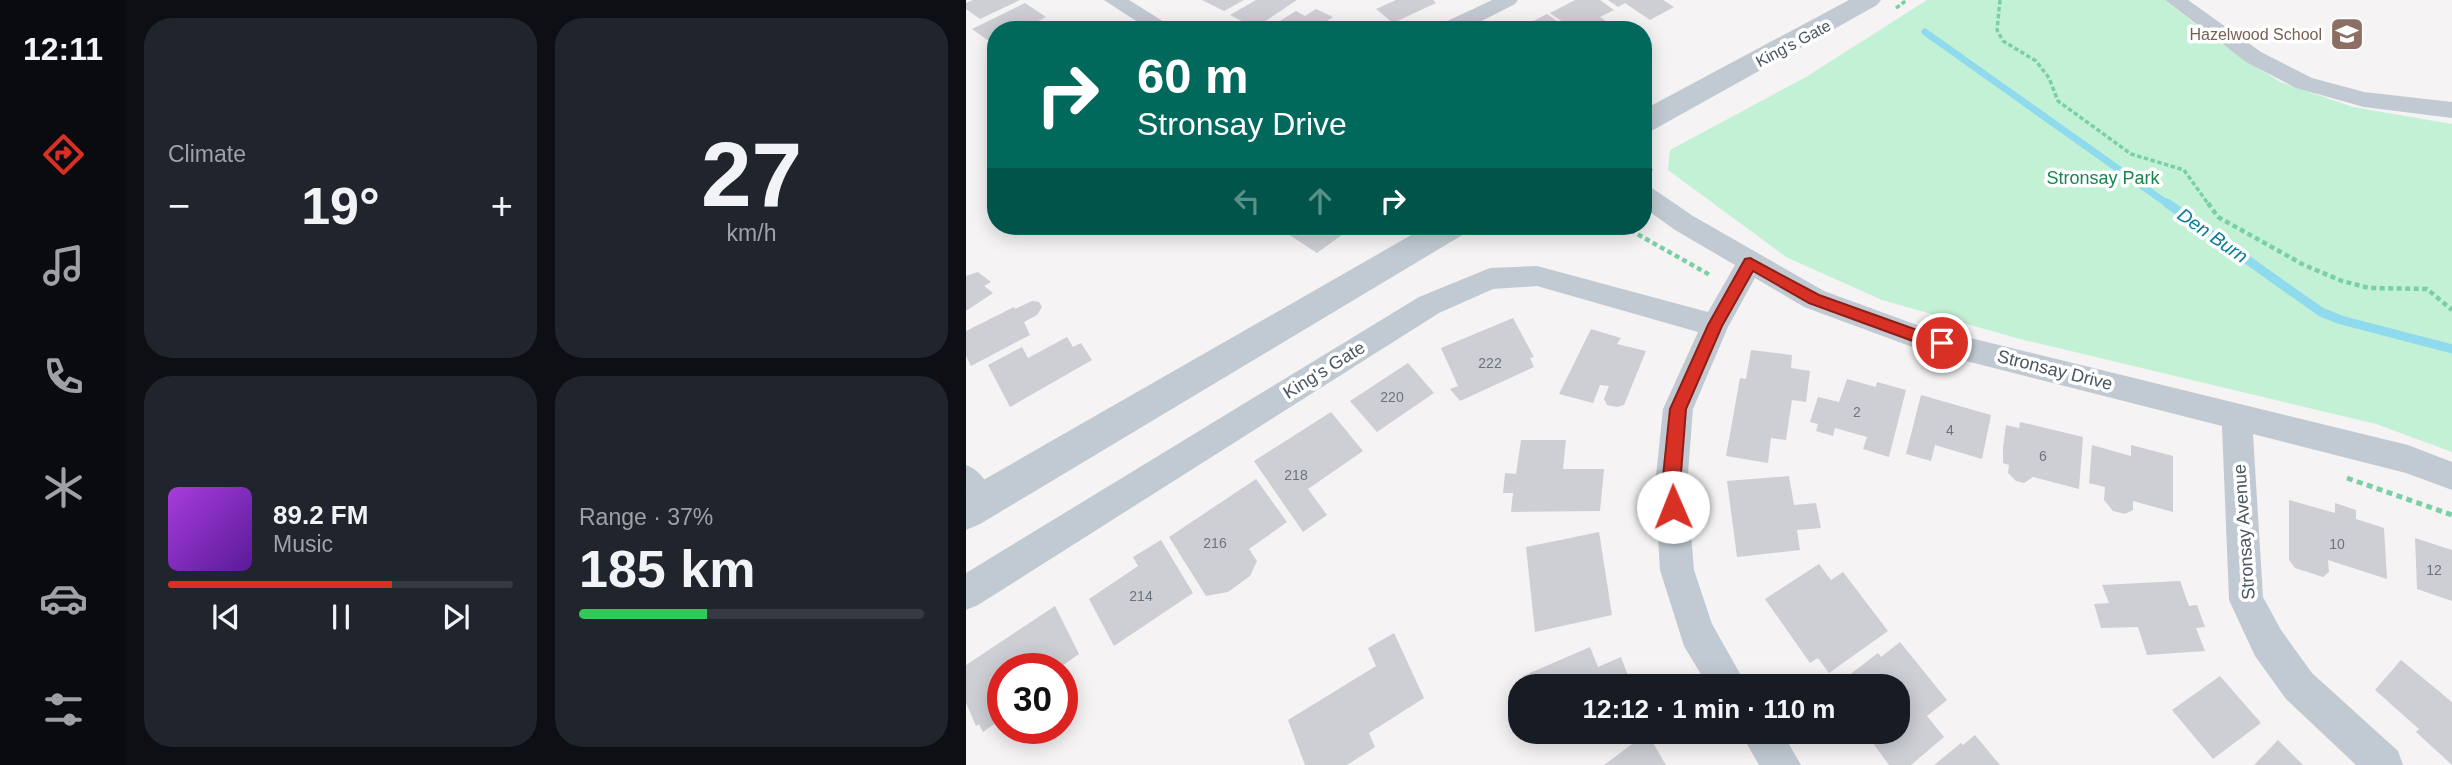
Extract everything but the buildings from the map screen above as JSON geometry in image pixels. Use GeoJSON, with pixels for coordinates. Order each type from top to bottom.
{"type":"FeatureCollection","features":[{"type":"Feature","properties":{"kind":"street"},"geometry":{"type":"LineString","coordinates":[[1114,0],[1150,21]]}},
{"type":"Feature","properties":{"kind":"street"},"geometry":{"type":"LineString","coordinates":[[1465,21],[1508,0]]}},
{"type":"Feature","properties":{"kind":"street","name":"King's Gate"},"geometry":{"type":"LineString","coordinates":[[1652,132],[1868,0]]}},
{"type":"Feature","properties":{"kind":"street"},"geometry":{"type":"LineString","coordinates":[[2175,0],[2248,56],[2278,73],[2358,101],[2452,110]]}},
{"type":"Feature","properties":{"kind":"street","name":"Stronsay Drive"},"geometry":{"type":"LineString","coordinates":[[1652,185],[1684,223],[1743,276],[1915,336],[2237,415],[2408,460],[2452,476]]}},
{"type":"Feature","properties":{"kind":"street"},"geometry":{"type":"LineString","coordinates":[[971,498],[1437,235]]}},
{"type":"Feature","properties":{"kind":"street","name":"King's Gate"},"geometry":{"type":"LineString","coordinates":[[966,593],[1429,305],[1490,279],[1537,276],[1715,325]]}},
{"type":"Feature","properties":{"kind":"street"},"geometry":{"type":"LineString","coordinates":[[1722,674],[1697,633],[1678,570],[1671,486],[1678,409],[1715,325],[1743,276]]}},
{"type":"Feature","properties":{"kind":"street","name":"Stronsay Avenue"},"geometry":{"type":"LineString","coordinates":[[2237,415],[2246,600],[2269,643],[2299,686],[2384,765]]}},
{"type":"Feature","properties":{"kind":"street"},"geometry":{"type":"LineString","coordinates":[[1767,744],[1782,765]]}},
{"type":"Feature","properties":{"kind":"path"},"geometry":{"type":"LineString","coordinates":[[2000,0],[1997,30],[2003,41],[2036,61],[2049,78],[2058,101],[2131,154],[2184,170],[2218,218],[2304,265],[2342,281],[2369,288],[2427,289],[2452,310]]}},
{"type":"Feature","properties":{"kind":"path"},"geometry":{"type":"LineString","coordinates":[[1645,235],[1743,276]]}},
{"type":"Feature","properties":{"kind":"green space","name":"Stronsay Park"},"geometry":{"type":"Polygon","coordinates":[[[1927,0],[2165,0],[2215,40],[2280,82],[2353,107],[2452,124],[2452,452],[2376,424],[2020,339],[1882,300],[1786,257],[1668,170],[1670,150],[1806,77],[1927,0]]]}},
{"type":"Feature","properties":{"kind":"waterway","name":"Den Burn"},"geometry":{"type":"LineString","coordinates":[[1925,32],[2169,205]]}},
{"type":"Feature","properties":{"kind":"waterway","name":"Den Burn"},"geometry":{"type":"LineString","coordinates":[[2167,203],[2321,312],[2341,320],[2452,349]]}},
{"type":"Feature","properties":{"kind":"place","name":"Hazelwood School"},"geometry":{"type":"Point","coordinates":[2347,34]}},
{"type":"Feature","properties":{"kind":"route"},"geometry":{"type":"LineString","coordinates":[[1673,507],[1671,486],[1678,409],[1715,325],[1750,263],[1814,299],[1915,336],[1942,343]]}}]}
